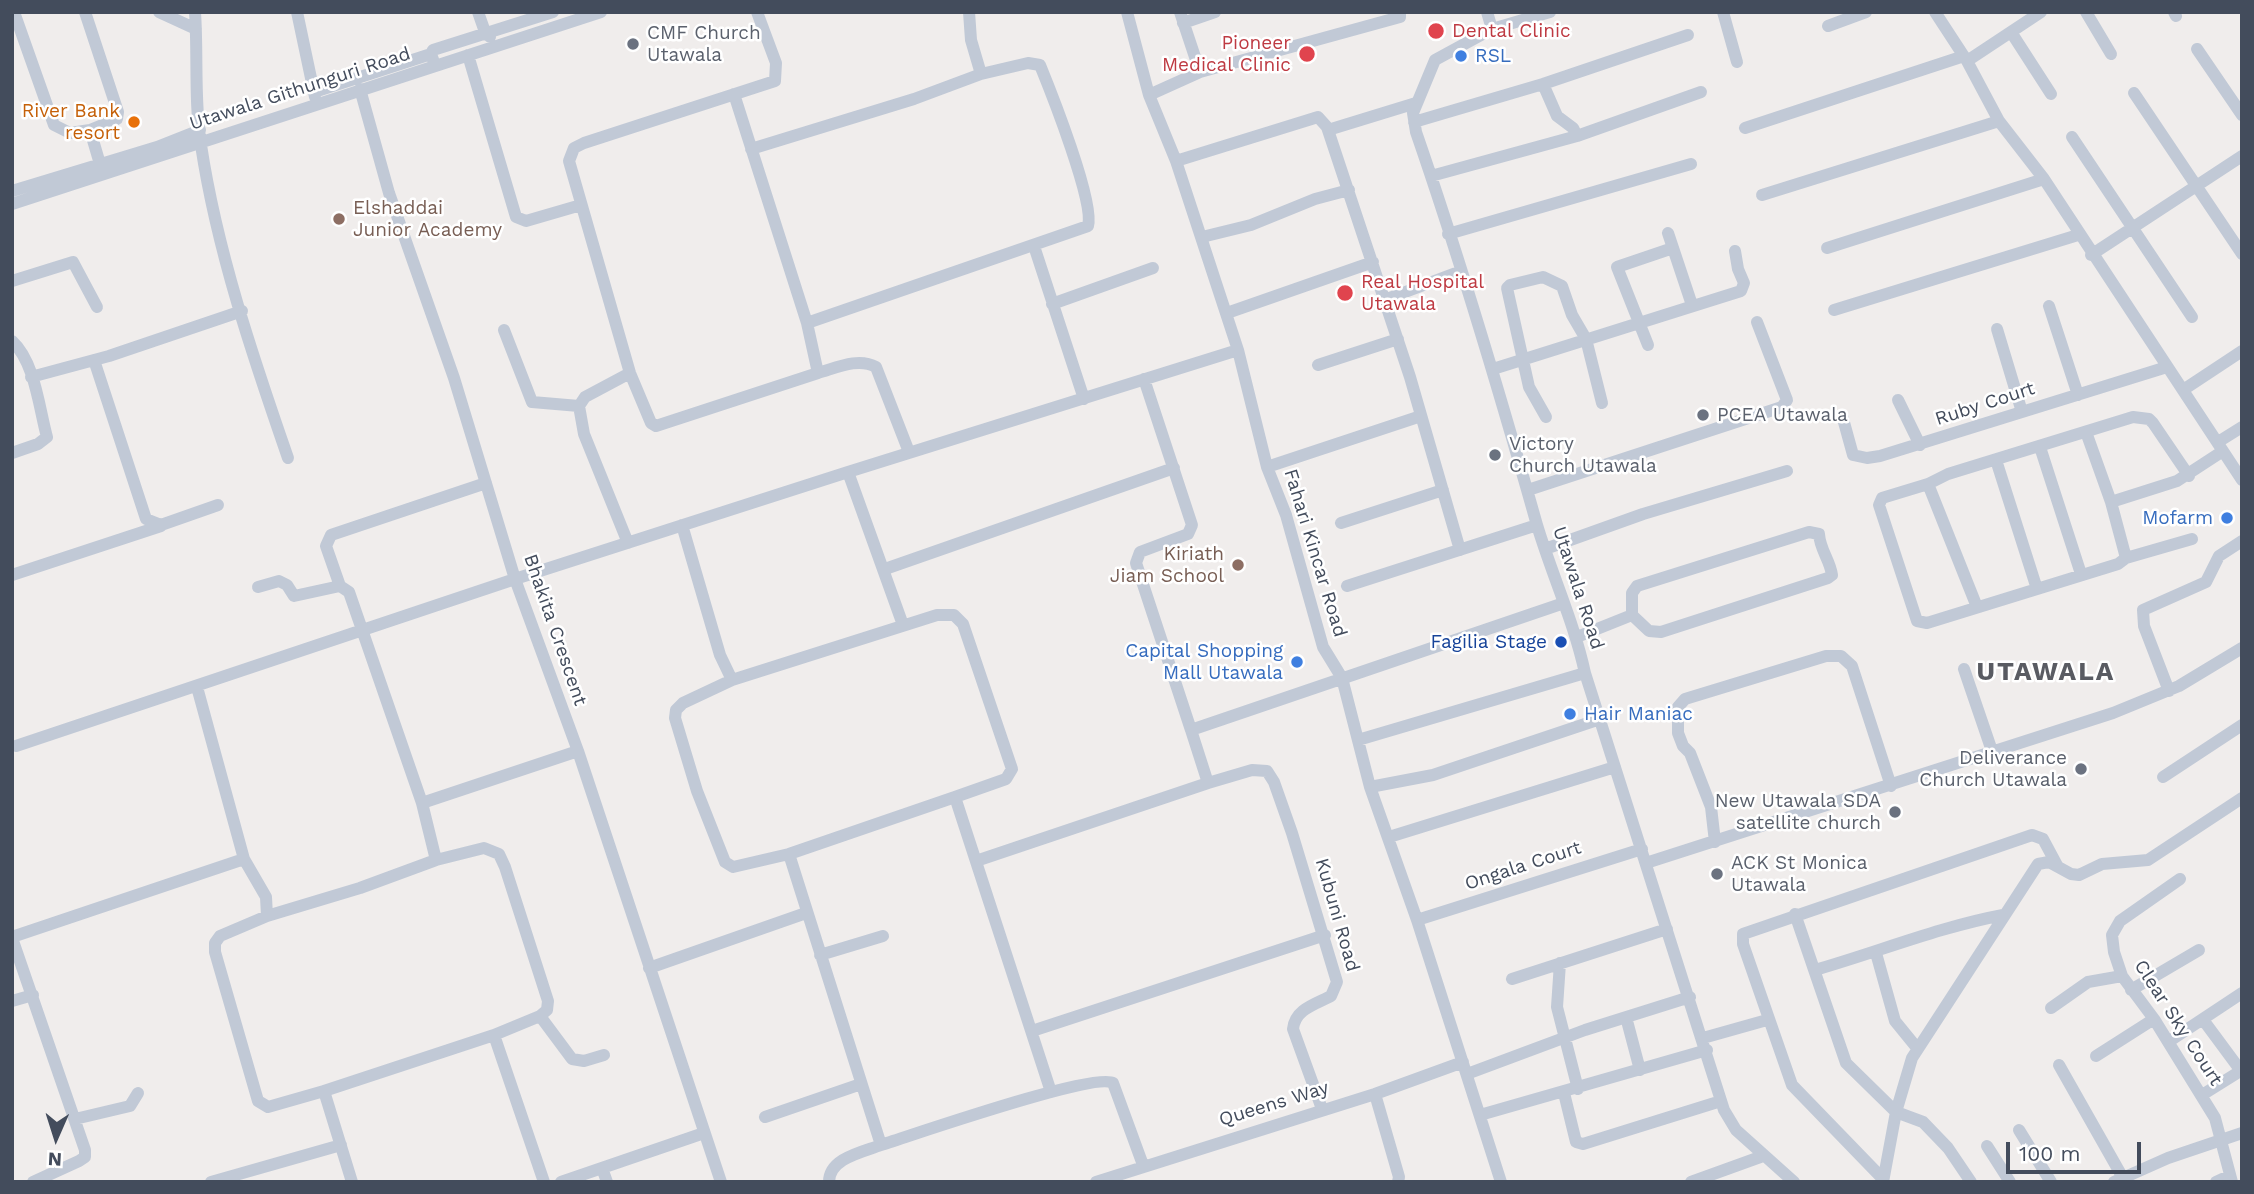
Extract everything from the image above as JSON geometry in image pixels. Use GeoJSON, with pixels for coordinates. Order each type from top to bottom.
{"type":"FeatureCollection","features":[{"type":"Feature","properties":{"kind":"street"},"geometry":{"type":"LineString","coordinates":[[13,12],[54,125],[70,133],[113,122],[117,119],[118,112],[85,12]]}},
{"type":"Feature","properties":{"kind":"street"},"geometry":{"type":"LineString","coordinates":[[159,12],[196,29]]}},
{"type":"Feature","properties":{"kind":"street"},"geometry":{"type":"LineString","coordinates":[[195,12],[200,136],[218,226],[288,458]]}},
{"type":"Feature","properties":{"kind":"street"},"geometry":{"type":"LineString","coordinates":[[297,12],[315,98],[433,60],[433,50],[548,14],[547,29]]}},
{"type":"Feature","properties":{"kind":"street"},"geometry":{"type":"LineString","coordinates":[[478,12],[485,32],[497,46]]}},
{"type":"Feature","properties":{"kind":"street","name":"Utawala Githunguri Road"},"geometry":{"type":"LineString","coordinates":[[13,198],[315,98],[360,89],[433,60],[468,55],[601,12]]}},
{"type":"Feature","properties":{"kind":"street"},"geometry":{"type":"LineString","coordinates":[[757,12],[776,63],[775,81],[574,149],[569,161],[631,373],[651,423],[662,427],[818,373],[852,364],[870,363],[876,367],[909,452]]}},
{"type":"Feature","properties":{"kind":"street"},"geometry":{"type":"LineString","coordinates":[[970,12],[970,31],[981,74]]}},
{"type":"Feature","properties":{"kind":"street","name":"Fahari Kincar Road"},"geometry":{"type":"LineString","coordinates":[[1127,12],[1149,95],[1176,161],[1227,313],[1267,467],[1286,515],[1323,647],[1342,678],[1370,787],[1417,920],[1502,1182]]}},
{"type":"Feature","properties":{"kind":"street"},"geometry":{"type":"LineString","coordinates":[[1200,72],[1181,18],[1215,12]]}},
{"type":"Feature","properties":{"kind":"street"},"geometry":{"type":"LineString","coordinates":[[1149,95],[1200,72],[1400,17],[1400,12]]}},
{"type":"Feature","properties":{"kind":"street"},"geometry":{"type":"LineString","coordinates":[[1487,12],[1492,29]]}},
{"type":"Feature","properties":{"kind":"street","name":"Utawala Road"},"geometry":{"type":"LineString","coordinates":[[1550,12],[1492,29],[1435,60],[1416,103],[1414,122],[1493,369],[1537,526],[1577,637],[1585,673],[1728,1121],[1794,1182]]}},
{"type":"Feature","properties":{"kind":"street"},"geometry":{"type":"LineString","coordinates":[[1723,12],[1737,62]]}},
{"type":"Feature","properties":{"kind":"street"},"geometry":{"type":"LineString","coordinates":[[1828,26],[1866,12]]}},
{"type":"Feature","properties":{"kind":"street"},"geometry":{"type":"LineString","coordinates":[[1935,12],[1999,121],[2044,180],[2242,480]]}},
{"type":"Feature","properties":{"kind":"street"},"geometry":{"type":"LineString","coordinates":[[1745,128],[1965,59],[2041,12]]}},
{"type":"Feature","properties":{"kind":"street"},"geometry":{"type":"LineString","coordinates":[[2086,12],[2111,54]]}},
{"type":"Feature","properties":{"kind":"street"},"geometry":{"type":"LineString","coordinates":[[2011,32],[2051,94]]}},
{"type":"Feature","properties":{"kind":"street"},"geometry":{"type":"LineString","coordinates":[[1414,122],[1543,84],[1688,35]]}},
{"type":"Feature","properties":{"kind":"street"},"geometry":{"type":"LineString","coordinates":[[2197,49],[2242,116]]}},
{"type":"Feature","properties":{"kind":"street"},"geometry":{"type":"LineString","coordinates":[[468,55],[516,218],[526,221],[581,205]]}},
{"type":"Feature","properties":{"kind":"street"},"geometry":{"type":"LineString","coordinates":[[751,149],[914,99],[981,74],[1034,62],[1040,65],[1062,120],[1090,220],[1084,229],[971,264],[807,323]]}},
{"type":"Feature","properties":{"kind":"street"},"geometry":{"type":"LineString","coordinates":[[1543,84],[1557,116],[1573,128],[1577,136]]}},
{"type":"Feature","properties":{"kind":"street","name":"Bhakita Crescent"},"geometry":{"type":"LineString","coordinates":[[360,89],[389,193],[454,378],[515,579],[578,751],[721,1182]]}},
{"type":"Feature","properties":{"kind":"street"},"geometry":{"type":"LineString","coordinates":[[1431,176],[1577,136],[1701,92]]}},
{"type":"Feature","properties":{"kind":"street"},"geometry":{"type":"LineString","coordinates":[[2134,93],[2242,254]]}},
{"type":"Feature","properties":{"kind":"street"},"geometry":{"type":"LineString","coordinates":[[734,94],[807,323],[818,373]]}},
{"type":"Feature","properties":{"kind":"street"},"geometry":{"type":"LineString","coordinates":[[1328,130],[1416,103]]}},
{"type":"Feature","properties":{"kind":"street"},"geometry":{"type":"LineString","coordinates":[[1176,161],[1318,117],[1328,130],[1398,339],[1460,550]]}},
{"type":"Feature","properties":{"kind":"street"},"geometry":{"type":"LineString","coordinates":[[1762,195],[1999,121]]}},
{"type":"Feature","properties":{"kind":"street"},"geometry":{"type":"LineString","coordinates":[[90,130],[100,164]]}},
{"type":"Feature","properties":{"kind":"street"},"geometry":{"type":"LineString","coordinates":[[13,198],[100,164],[200,136]]}},
{"type":"Feature","properties":{"kind":"street"},"geometry":{"type":"LineString","coordinates":[[2072,137],[2192,317]]}},
{"type":"Feature","properties":{"kind":"street"},"geometry":{"type":"LineString","coordinates":[[2091,255],[2242,156]]}},
{"type":"Feature","properties":{"kind":"street"},"geometry":{"type":"LineString","coordinates":[[1448,234],[1691,164]]}},
{"type":"Feature","properties":{"kind":"street"},"geometry":{"type":"LineString","coordinates":[[1827,248],[2044,180]]}},
{"type":"Feature","properties":{"kind":"street"},"geometry":{"type":"LineString","coordinates":[[1202,237],[1251,225],[1315,199],[1349,190]]}},
{"type":"Feature","properties":{"kind":"street"},"geometry":{"type":"LineString","coordinates":[[1668,233],[1692,305]]}},
{"type":"Feature","properties":{"kind":"street"},"geometry":{"type":"LineString","coordinates":[[1834,310],[2078,235]]}},
{"type":"Feature","properties":{"kind":"street"},"geometry":{"type":"LineString","coordinates":[[1034,246],[1084,399]]}},
{"type":"Feature","properties":{"kind":"street"},"geometry":{"type":"LineString","coordinates":[[1648,345],[1617,267],[1673,248]]}},
{"type":"Feature","properties":{"kind":"street"},"geometry":{"type":"LineString","coordinates":[[1493,369],[1524,357],[1741,291],[1744,287],[1735,251]]}},
{"type":"Feature","properties":{"kind":"street"},"geometry":{"type":"LineString","coordinates":[[12,281],[74,262],[97,307]]}},
{"type":"Feature","properties":{"kind":"street"},"geometry":{"type":"LineString","coordinates":[[1227,313],[1373,262]]}},
{"type":"Feature","properties":{"kind":"street"},"geometry":{"type":"LineString","coordinates":[[1052,304],[1153,268]]}},
{"type":"Feature","properties":{"kind":"street"},"geometry":{"type":"LineString","coordinates":[[1384,300],[1461,271]]}},
{"type":"Feature","properties":{"kind":"street"},"geometry":{"type":"LineString","coordinates":[[1546,417],[1529,387],[1507,288],[1510,285],[1543,277],[1562,286],[1572,315],[1586,339],[1602,403]]}},
{"type":"Feature","properties":{"kind":"street"},"geometry":{"type":"LineString","coordinates":[[2049,306],[2078,395]]}},
{"type":"Feature","properties":{"kind":"street"},"geometry":{"type":"LineString","coordinates":[[31,377],[94,360],[242,311]]}},
{"type":"Feature","properties":{"kind":"street"},"geometry":{"type":"LineString","coordinates":[[1528,490],[1782,407],[1787,400],[1757,321]]}},
{"type":"Feature","properties":{"kind":"street"},"geometry":{"type":"LineString","coordinates":[[1997,329],[2022,412]]}},
{"type":"Feature","properties":{"kind":"street"},"geometry":{"type":"LineString","coordinates":[[504,330],[533,402],[579,406]]}},
{"type":"Feature","properties":{"kind":"street"},"geometry":{"type":"LineString","coordinates":[[1318,365],[1398,339]]}},
{"type":"Feature","properties":{"kind":"street"},"geometry":{"type":"LineString","coordinates":[[12,341],[20,351],[31,377],[47,436],[38,444],[12,453]]}},
{"type":"Feature","properties":{"kind":"street"},"geometry":{"type":"LineString","coordinates":[[16,746],[515,579],[909,452],[1238,351]]}},
{"type":"Feature","properties":{"kind":"street"},"geometry":{"type":"LineString","coordinates":[[2183,390],[2242,351]]}},
{"type":"Feature","properties":{"kind":"street"},"geometry":{"type":"LineString","coordinates":[[94,360],[142,511],[153,524],[175,522]]}},
{"type":"Feature","properties":{"kind":"street","name":"Ruby Court"},"geometry":{"type":"LineString","coordinates":[[1842,415],[1853,455],[1867,458],[1920,445],[2167,367]]}},
{"type":"Feature","properties":{"kind":"street"},"geometry":{"type":"LineString","coordinates":[[628,543],[584,434],[579,406],[585,397],[631,373]]}},
{"type":"Feature","properties":{"kind":"street"},"geometry":{"type":"LineString","coordinates":[[976,861],[1208,783],[1136,563],[1140,552],[1191,531],[1174,468],[1144,379]]}},
{"type":"Feature","properties":{"kind":"street"},"geometry":{"type":"LineString","coordinates":[[1898,400],[1920,445]]}},
{"type":"Feature","properties":{"kind":"street"},"geometry":{"type":"LineString","coordinates":[[1267,467],[1421,416]]}},
{"type":"Feature","properties":{"kind":"street"},"geometry":{"type":"LineString","coordinates":[[2189,476],[2150,419],[2133,417],[1948,474],[1879,501],[1915,617],[1921,623],[2192,539]]}},
{"type":"Feature","properties":{"kind":"street"},"geometry":{"type":"LineString","coordinates":[[2111,502],[2189,476],[2242,427]]}},
{"type":"Feature","properties":{"kind":"street"},"geometry":{"type":"LineString","coordinates":[[2086,432],[2111,502],[2126,558]]}},
{"type":"Feature","properties":{"kind":"street"},"geometry":{"type":"LineString","coordinates":[[2040,447],[2081,574]]}},
{"type":"Feature","properties":{"kind":"street"},"geometry":{"type":"LineString","coordinates":[[1996,460],[2037,589]]}},
{"type":"Feature","properties":{"kind":"street"},"geometry":{"type":"LineString","coordinates":[[886,569],[1174,468]]}},
{"type":"Feature","properties":{"kind":"street"},"geometry":{"type":"LineString","coordinates":[[1545,549],[1643,514],[1787,471]]}},
{"type":"Feature","properties":{"kind":"street"},"geometry":{"type":"LineString","coordinates":[[848,472],[886,569],[903,625]]}},
{"type":"Feature","properties":{"kind":"street"},"geometry":{"type":"LineString","coordinates":[[436,860],[422,803],[349,592],[340,586],[326,546],[331,535],[486,483]]}},
{"type":"Feature","properties":{"kind":"street"},"geometry":{"type":"LineString","coordinates":[[1928,484],[1977,607]]}},
{"type":"Feature","properties":{"kind":"street"},"geometry":{"type":"LineString","coordinates":[[1341,523],[1443,490]]}},
{"type":"Feature","properties":{"kind":"street"},"geometry":{"type":"LineString","coordinates":[[12,575],[175,522],[218,505]]}},
{"type":"Feature","properties":{"kind":"street"},"geometry":{"type":"LineString","coordinates":[[682,526],[720,654],[732,681]]}},
{"type":"Feature","properties":{"kind":"street"},"geometry":{"type":"LineString","coordinates":[[1347,586],[1537,526]]}},
{"type":"Feature","properties":{"kind":"street"},"geometry":{"type":"LineString","coordinates":[[1809,532],[1818,534],[1820,545],[1830,562],[1832,575],[1828,579],[1661,632],[1649,631],[1632,615],[1632,593],[1637,586],[1809,532]]}},
{"type":"Feature","properties":{"kind":"street"},"geometry":{"type":"LineString","coordinates":[[2169,691],[2144,626],[2143,610],[2206,582],[2219,556],[2242,541]]}},
{"type":"Feature","properties":{"kind":"street"},"geometry":{"type":"LineString","coordinates":[[258,587],[279,581],[287,585],[291,593],[300,597],[340,586]]}},
{"type":"Feature","properties":{"kind":"street"},"geometry":{"type":"LineString","coordinates":[[1191,730],[1564,604]]}},
{"type":"Feature","properties":{"kind":"street"},"geometry":{"type":"LineString","coordinates":[[946,613],[954,615],[963,624],[1012,769],[1006,779],[955,797],[789,854],[733,867],[725,862],[696,791],[675,718],[676,710],[683,703],[732,681],[903,625],[946,613]]}},
{"type":"Feature","properties":{"kind":"street"},"geometry":{"type":"LineString","coordinates":[[1577,637],[1632,615]]}},
{"type":"Feature","properties":{"kind":"street"},"geometry":{"type":"LineString","coordinates":[[1647,863],[2113,713],[2169,691],[2242,648]]}},
{"type":"Feature","properties":{"kind":"street"},"geometry":{"type":"LineString","coordinates":[[1714,842],[1711,807],[1690,753],[1683,746],[1678,733],[1678,707],[1685,699],[1826,656],[1841,656],[1852,666],[1891,786]]}},
{"type":"Feature","properties":{"kind":"street"},"geometry":{"type":"LineString","coordinates":[[1964,669],[1992,751]]}},
{"type":"Feature","properties":{"kind":"street"},"geometry":{"type":"LineString","coordinates":[[1358,740],[1585,673]]}},
{"type":"Feature","properties":{"kind":"street"},"geometry":{"type":"LineString","coordinates":[[197,687],[244,859],[266,897],[267,916]]}},
{"type":"Feature","properties":{"kind":"street"},"geometry":{"type":"LineString","coordinates":[[1370,787],[1433,775],[1600,719]]}},
{"type":"Feature","properties":{"kind":"street"},"geometry":{"type":"LineString","coordinates":[[2163,777],[2242,725]]}},
{"type":"Feature","properties":{"kind":"street"},"geometry":{"type":"LineString","coordinates":[[422,803],[578,751]]}},
{"type":"Feature","properties":{"kind":"street"},"geometry":{"type":"LineString","coordinates":[[1389,837],[1615,768]]}},
{"type":"Feature","properties":{"kind":"street","name":"Kubuni Road"},"geometry":{"type":"LineString","coordinates":[[1208,783],[1252,769],[1267,771],[1283,807],[1325,935],[1336,989],[1331,996],[1300,1012],[1293,1029],[1322,1109]]}},
{"type":"Feature","properties":{"kind":"street"},"geometry":{"type":"LineString","coordinates":[[955,797],[1051,1091]]}},
{"type":"Feature","properties":{"kind":"street"},"geometry":{"type":"LineString","coordinates":[[1883,1181],[1896,1112],[1917,1048],[2038,864],[2049,862],[2079,875],[2102,864],[2148,860],[2242,797]]}},
{"type":"Feature","properties":{"kind":"street"},"geometry":{"type":"LineString","coordinates":[[1883,1181],[1792,1086],[1767,1020],[1741,938],[1748,930],[1916,877],[2032,835],[2043,839],[2058,867]]}},
{"type":"Feature","properties":{"kind":"street"},"geometry":{"type":"LineString","coordinates":[[485,848],[499,854],[548,1001],[547,1010],[540,1016],[494,1035],[268,1107],[258,1101],[215,952],[215,943],[220,936],[267,916],[360,888],[436,860],[485,848]]}},
{"type":"Feature","properties":{"kind":"street","name":"Ongala Court"},"geometry":{"type":"LineString","coordinates":[[1417,920],[1642,849]]}},
{"type":"Feature","properties":{"kind":"street"},"geometry":{"type":"LineString","coordinates":[[789,854],[881,1145]]}},
{"type":"Feature","properties":{"kind":"street"},"geometry":{"type":"LineString","coordinates":[[33,1182],[85,1157],[75,1119],[12,937],[244,859]]}},
{"type":"Feature","properties":{"kind":"street","name":"Clear Sky Court"},"geometry":{"type":"LineString","coordinates":[[2180,879],[2116,926],[2113,943],[2122,976],[2154,1019],[2215,1118],[2230,1179]]}},
{"type":"Feature","properties":{"kind":"street"},"geometry":{"type":"LineString","coordinates":[[649,968],[806,913]]}},
{"type":"Feature","properties":{"kind":"street"},"geometry":{"type":"LineString","coordinates":[[1794,914],[1846,1063],[1896,1112],[1923,1122],[1948,1148],[1971,1182]]}},
{"type":"Feature","properties":{"kind":"street"},"geometry":{"type":"LineString","coordinates":[[1815,970],[1876,953],[1948,928],[2003,915]]}},
{"type":"Feature","properties":{"kind":"street"},"geometry":{"type":"LineString","coordinates":[[1512,979],[1667,929]]}},
{"type":"Feature","properties":{"kind":"street"},"geometry":{"type":"LineString","coordinates":[[1032,1031],[1325,935]]}},
{"type":"Feature","properties":{"kind":"street"},"geometry":{"type":"LineString","coordinates":[[820,956],[883,936]]}},
{"type":"Feature","properties":{"kind":"street"},"geometry":{"type":"LineString","coordinates":[[2131,990],[2199,950]]}},
{"type":"Feature","properties":{"kind":"street"},"geometry":{"type":"LineString","coordinates":[[1876,953],[1895,1021],[1917,1048]]}},
{"type":"Feature","properties":{"kind":"street"},"geometry":{"type":"LineString","coordinates":[[1560,963],[1557,1007],[1578,1089]]}},
{"type":"Feature","properties":{"kind":"street"},"geometry":{"type":"LineString","coordinates":[[2051,1008],[2088,982],[2122,976]]}},
{"type":"Feature","properties":{"kind":"street"},"geometry":{"type":"LineString","coordinates":[[2168,1042],[2204,1021],[2242,993]]}},
{"type":"Feature","properties":{"kind":"street"},"geometry":{"type":"LineString","coordinates":[[12,1002],[33,995]]}},
{"type":"Feature","properties":{"kind":"street","name":"Queens Way"},"geometry":{"type":"LineString","coordinates":[[1096,1182],[1322,1109],[1465,1068],[1690,997]]}},
{"type":"Feature","properties":{"kind":"street"},"geometry":{"type":"LineString","coordinates":[[540,1016],[572,1059],[584,1061],[604,1055]]}},
{"type":"Feature","properties":{"kind":"street"},"geometry":{"type":"LineString","coordinates":[[1626,1017],[1640,1070]]}},
{"type":"Feature","properties":{"kind":"street"},"geometry":{"type":"LineString","coordinates":[[2096,1056],[2154,1019]]}},
{"type":"Feature","properties":{"kind":"street"},"geometry":{"type":"LineString","coordinates":[[1480,1115],[1640,1070],[1767,1020]]}},
{"type":"Feature","properties":{"kind":"street"},"geometry":{"type":"LineString","coordinates":[[2202,1095],[2241,1071],[2204,1021]]}},
{"type":"Feature","properties":{"kind":"street"},"geometry":{"type":"LineString","coordinates":[[494,1035],[544,1182]]}},
{"type":"Feature","properties":{"kind":"street"},"geometry":{"type":"LineString","coordinates":[[2059,1065],[2118,1180],[2242,1133]]}},
{"type":"Feature","properties":{"kind":"street"},"geometry":{"type":"LineString","coordinates":[[829,1182],[829,1172],[839,1162],[881,1145],[1051,1091],[1104,1079],[1112,1083],[1143,1165]]}},
{"type":"Feature","properties":{"kind":"street"},"geometry":{"type":"LineString","coordinates":[[765,1117],[861,1084]]}},
{"type":"Feature","properties":{"kind":"street"},"geometry":{"type":"LineString","coordinates":[[324,1091],[352,1182]]}},
{"type":"Feature","properties":{"kind":"street"},"geometry":{"type":"LineString","coordinates":[[75,1119],[130,1106],[138,1093]]}},
{"type":"Feature","properties":{"kind":"street"},"geometry":{"type":"LineString","coordinates":[[1564,1093],[1576,1142],[1579,1144],[1721,1101]]}},
{"type":"Feature","properties":{"kind":"street"},"geometry":{"type":"LineString","coordinates":[[1375,1094],[1399,1177],[1398,1182]]}},
{"type":"Feature","properties":{"kind":"street"},"geometry":{"type":"LineString","coordinates":[[2019,1130],[2051,1182]]}},
{"type":"Feature","properties":{"kind":"street"},"geometry":{"type":"LineString","coordinates":[[561,1182],[705,1133]]}},
{"type":"Feature","properties":{"kind":"street"},"geometry":{"type":"LineString","coordinates":[[211,1182],[341,1145]]}},
{"type":"Feature","properties":{"kind":"street"},"geometry":{"type":"LineString","coordinates":[[1987,1146],[2010,1182]]}},
{"type":"Feature","properties":{"kind":"street"},"geometry":{"type":"LineString","coordinates":[[1691,1182],[1712,1178],[1763,1156]]}},
{"type":"Feature","properties":{"kind":"street"},"geometry":{"type":"LineString","coordinates":[[602,1168],[607,1182]]}},
{"type":"Feature","properties":{"kind":"street"},"geometry":{"type":"LineString","coordinates":[[2216,1182],[2230,1179]]}},
{"type":"Feature","properties":{"kind":"place","name":"Dental Clinic"},"geometry":{"type":"Point","coordinates":[1436,31]}},
{"type":"Feature","properties":{"kind":"place","name":"CMF Church Utawala"},"geometry":{"type":"Point","coordinates":[633,44]}},
{"type":"Feature","properties":{"kind":"place","name":"Pioneer Medical Clinic"},"geometry":{"type":"Point","coordinates":[1307,54]}},
{"type":"Feature","properties":{"kind":"place","name":"RSL"},"geometry":{"type":"Point","coordinates":[1461,56]}},
{"type":"Feature","properties":{"kind":"place","name":"River Bank resort"},"geometry":{"type":"Point","coordinates":[134,122]}},
{"type":"Feature","properties":{"kind":"place","name":"Elshaddai Junior Academy"},"geometry":{"type":"Point","coordinates":[339,219]}},
{"type":"Feature","properties":{"kind":"place","name":"Real Hospital Utawala"},"geometry":{"type":"Point","coordinates":[1345,293]}},
{"type":"Feature","properties":{"kind":"place","name":"PCEA Utawala"},"geometry":{"type":"Point","coordinates":[1703,415]}},
{"type":"Feature","properties":{"kind":"place","name":"Victory Church Utawala"},"geometry":{"type":"Point","coordinates":[1495,455]}},
{"type":"Feature","properties":{"kind":"place","name":"Mofarm"},"geometry":{"type":"Point","coordinates":[2227,518]}},
{"type":"Feature","properties":{"kind":"place","name":"Kiriath Jiam School"},"geometry":{"type":"Point","coordinates":[1238,565]}},
{"type":"Feature","properties":{"kind":"place","name":"Fagilia Stage"},"geometry":{"type":"Point","coordinates":[1561,642]}},
{"type":"Feature","properties":{"kind":"place","name":"Capital Shopping Mall Utawala"},"geometry":{"type":"Point","coordinates":[1297,662]}},
{"type":"Feature","properties":{"kind":"place","name":"Hair Maniac"},"geometry":{"type":"Point","coordinates":[1570,714]}},
{"type":"Feature","properties":{"kind":"place","name":"Deliverance Church Utawala"},"geometry":{"type":"Point","coordinates":[2081,769]}},
{"type":"Feature","properties":{"kind":"place","name":"New Utawala SDA satellite church"},"geometry":{"type":"Point","coordinates":[1895,812]}},
{"type":"Feature","properties":{"kind":"place","name":"ACK St Monica Utawala"},"geometry":{"type":"Point","coordinates":[1717,874]}},
{"type":"Feature","properties":{"kind":"district","name":"UTAWALA"},"geometry":{"type":"Point","coordinates":[2046,672]}}]}
